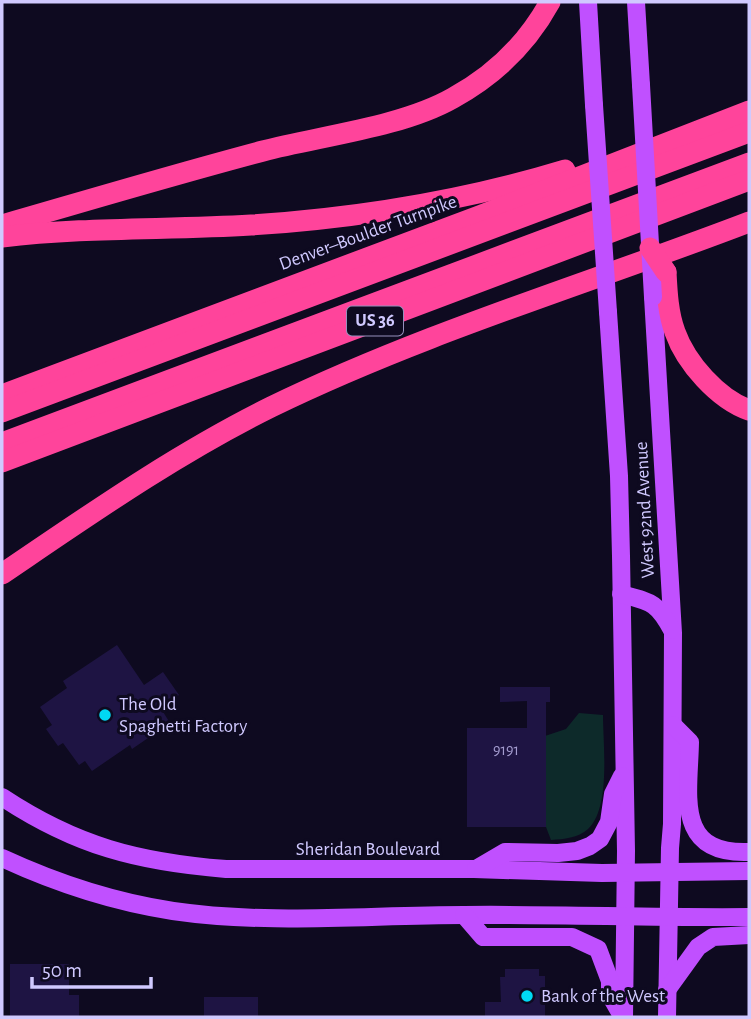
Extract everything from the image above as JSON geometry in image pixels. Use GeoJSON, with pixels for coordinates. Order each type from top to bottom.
{"type":"FeatureCollection","features":[{"type":"Feature","properties":{"kind":"highway"},"geometry":{"type":"LineString","coordinates":[[2,225],[264,151],[402,118],[437,106],[478,83],[510,57],[536,26],[550,2]]}},
{"type":"Feature","properties":{"kind":"highway","name":"Denver–Boulder Turnpike"},"geometry":{"type":"LineString","coordinates":[[2,395],[466,221],[749,111]]}},
{"type":"Feature","properties":{"kind":"highway"},"geometry":{"type":"LineString","coordinates":[[2,237],[86,230],[250,225],[389,210],[521,182],[715,125]]}},
{"type":"Feature","properties":{"kind":"highway"},"geometry":{"type":"LineString","coordinates":[[2,412],[749,132]]}},
{"type":"Feature","properties":{"kind":"highway"},"geometry":{"type":"LineString","coordinates":[[2,443],[749,163]]}},
{"type":"Feature","properties":{"kind":"highway","name":"US 36"},"geometry":{"type":"LineString","coordinates":[[2,461],[749,180]]}},
{"type":"Feature","properties":{"kind":"highway"},"geometry":{"type":"LineString","coordinates":[[2,574],[164,467],[304,391],[422,342],[749,222]]}},
{"type":"Feature","properties":{"kind":"highway"},"geometry":{"type":"LineString","coordinates":[[650,248],[666,272],[669,309],[675,333],[691,361],[722,394],[749,411]]}},
{"type":"Feature","properties":{"kind":"main road","name":"West 92nd Avenue"},"geometry":{"type":"LineString","coordinates":[[588,2],[619,475],[625,770],[623,1017]]}},
{"type":"Feature","properties":{"kind":"main road","name":"West 92nd Avenue"},"geometry":{"type":"LineString","coordinates":[[636,2],[673,633],[673,824],[669,872],[667,1017]]}},
{"type":"Feature","properties":{"kind":"main road"},"geometry":{"type":"LineString","coordinates":[[621,594],[642,600],[661,610],[673,633]]}},
{"type":"Feature","properties":{"kind":"main road"},"geometry":{"type":"LineString","coordinates":[[673,725],[690,742],[689,807],[698,835],[718,850],[749,852]]}},
{"type":"Feature","properties":{"kind":"main road"},"geometry":{"type":"LineString","coordinates":[[474,869],[505,852],[577,851],[600,839],[609,822],[613,794],[625,770]]}},
{"type":"Feature","properties":{"kind":"main road","name":"Sheridan Boulevard"},"geometry":{"type":"LineString","coordinates":[[2,797],[63,833],[97,846],[158,862],[226,869],[474,869],[625,873],[749,871]]}},
{"type":"Feature","properties":{"kind":"main road"},"geometry":{"type":"LineString","coordinates":[[2,858],[30,871],[88,891],[143,906],[176,911],[281,918],[464,915],[749,917]]}},
{"type":"Feature","properties":{"kind":"main road"},"geometry":{"type":"LineString","coordinates":[[464,915],[483,937],[572,937],[598,949],[610,981],[610,995],[623,1017]]}},
{"type":"Feature","properties":{"kind":"main road"},"geometry":{"type":"LineString","coordinates":[[667,990],[698,947],[713,937],[749,935]]}},
{"type":"Feature","properties":{"kind":"green space"},"geometry":{"type":"Polygon","coordinates":[[[579,713],[603,715],[604,775],[600,806],[595,819],[584,832],[571,838],[551,840],[546,827],[545,736],[566,729],[579,713]]]}},
{"type":"Feature","properties":{"kind":"building","name":"The Old Spaghetti Factory"},"geometry":{"type":"Polygon","coordinates":[[[117,645],[144,685],[163,672],[179,695],[160,707],[170,723],[132,749],[130,745],[92,771],[85,761],[79,765],[63,743],[58,746],[46,729],[52,725],[40,707],[67,688],[63,681],[117,645]]]}},
{"type":"Feature","properties":{"kind":"building"},"geometry":{"type":"Polygon","coordinates":[[[500,687],[550,687],[550,702],[546,702],[546,827],[467,827],[467,728],[527,728],[527,701],[500,702],[500,687]]]}},
{"type":"Feature","properties":{"kind":"building"},"geometry":{"type":"Polygon","coordinates":[[[10,964],[69,964],[69,995],[79,995],[79,1017],[10,1017],[10,964]]]}},
{"type":"Feature","properties":{"kind":"building"},"geometry":{"type":"Polygon","coordinates":[[[505,969],[539,969],[539,976],[545,976],[545,1017],[485,1017],[485,1002],[501,1002],[500,977],[505,977],[505,969]]]}},
{"type":"Feature","properties":{"kind":"building"},"geometry":{"type":"Polygon","coordinates":[[[204,997],[258,997],[258,1017],[204,1017],[204,997]]]}},
{"type":"Feature","properties":{"kind":"place","name":"The Old Spaghetti Factory"},"geometry":{"type":"Point","coordinates":[105,715]}},
{"type":"Feature","properties":{"kind":"place","name":"Bank of the West"},"geometry":{"type":"Point","coordinates":[527,996]}}]}
